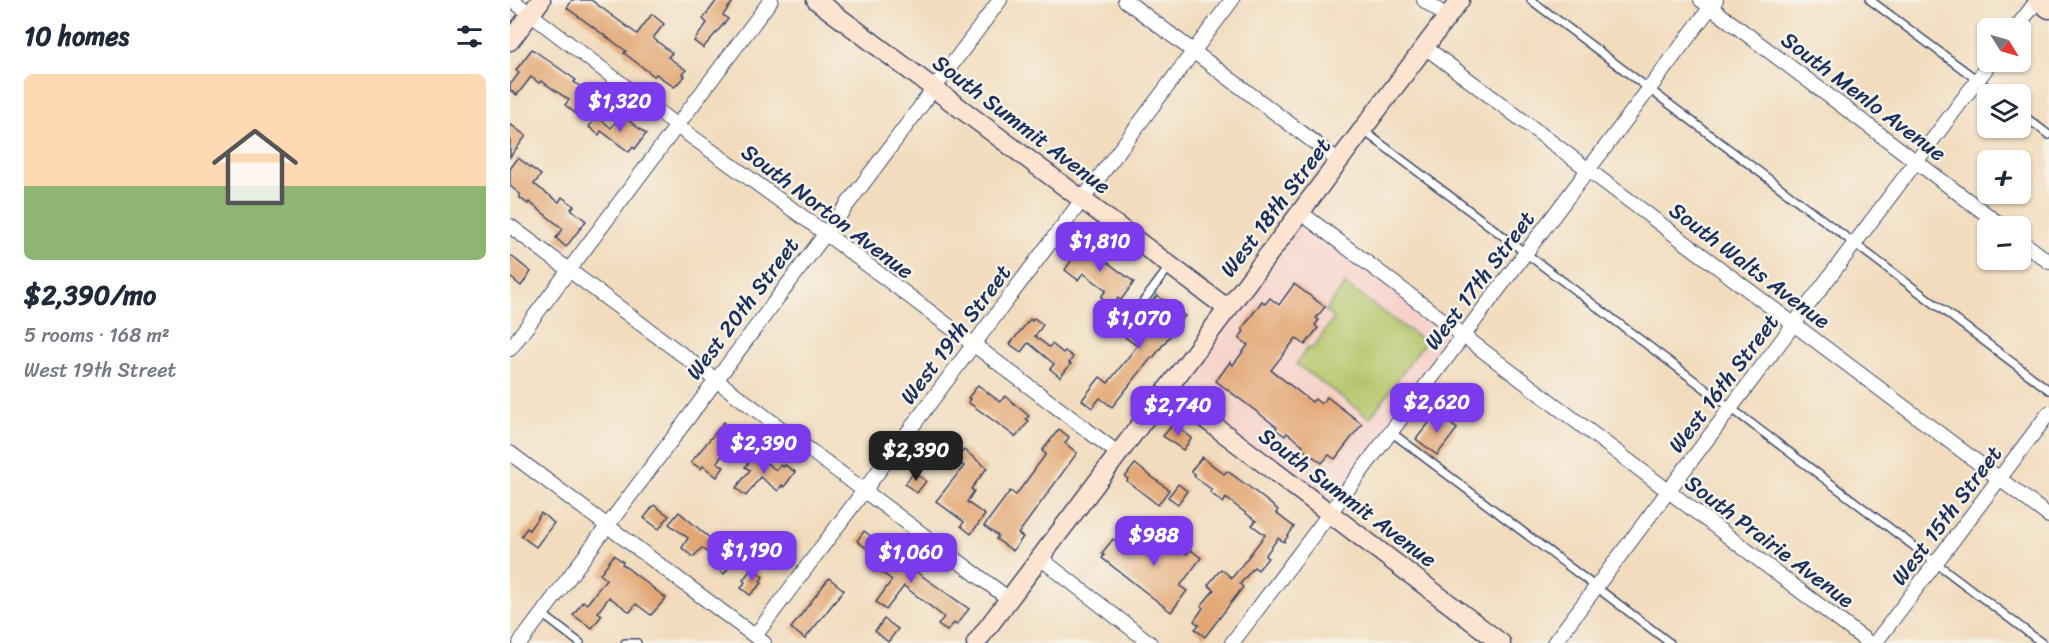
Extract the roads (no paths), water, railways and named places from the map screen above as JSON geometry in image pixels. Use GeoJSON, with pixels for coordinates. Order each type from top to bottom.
{"type":"FeatureCollection","features":[{"type":"Feature","properties":{"kind":"street","name":"South Norton Avenue"},"geometry":{"type":"LineString","coordinates":[[512,0],[536,7],[677,126],[825,233],[1119,454]]}},
{"type":"Feature","properties":{"kind":"street"},"geometry":{"type":"LineString","coordinates":[[510,349],[771,0]]}},
{"type":"Feature","properties":{"kind":"street","name":"South Summit Avenue"},"geometry":{"type":"LineString","coordinates":[[816,0],[1228,309]]}},
{"type":"Feature","properties":{"kind":"street","name":"West 20th Street"},"geometry":{"type":"LineString","coordinates":[[520,643],[1000,0]]}},
{"type":"Feature","properties":{"kind":"street"},"geometry":{"type":"LineString","coordinates":[[1125,0],[1339,161]]}},
{"type":"Feature","properties":{"kind":"street","name":"West 19th Street"},"geometry":{"type":"LineString","coordinates":[[756,641],[864,490],[1232,0]]}},
{"type":"Feature","properties":{"kind":"street"},"geometry":{"type":"LineString","coordinates":[[1424,0],[1447,17]]}},
{"type":"Feature","properties":{"kind":"street","name":"West 18th Street"},"geometry":{"type":"LineString","coordinates":[[976,643],[1460,0]]}},
{"type":"Feature","properties":{"kind":"street"},"geometry":{"type":"LineString","coordinates":[[2024,18],[2037,0],[2049,9]]}},
{"type":"Feature","properties":{"kind":"street","name":"West 17th Street"},"geometry":{"type":"LineString","coordinates":[[1232,643],[1588,170],[1709,2]]}},
{"type":"Feature","properties":{"kind":"street","name":"South Menlo Avenue"},"geometry":{"type":"LineString","coordinates":[[1709,2],[1989,216]]}},
{"type":"Feature","properties":{"kind":"street"},"geometry":{"type":"LineString","coordinates":[[510,41],[536,7]]}},
{"type":"Feature","properties":{"kind":"street","name":"South Walts Avenue"},"geometry":{"type":"LineString","coordinates":[[1425,47],[2049,516]]}},
{"type":"Feature","properties":{"kind":"street","name":"West 16th Street"},"geometry":{"type":"LineString","coordinates":[[1554,643],[1983,72]]}},
{"type":"Feature","properties":{"kind":"street","name":"South Prairie Avenue"},"geometry":{"type":"LineString","coordinates":[[1300,212],[1869,643]]}},
{"type":"Feature","properties":{"kind":"street"},"geometry":{"type":"LineString","coordinates":[[510,226],[1010,599]]}},
{"type":"Feature","properties":{"kind":"street"},"geometry":{"type":"LineString","coordinates":[[2031,248],[2049,262]]}},
{"type":"Feature","properties":{"kind":"street","name":"South Summit Avenue"},"geometry":{"type":"LineString","coordinates":[[1167,390],[1501,643]]}},
{"type":"Feature","properties":{"kind":"street","name":"West 15th Street"},"geometry":{"type":"LineString","coordinates":[[1875,643],[2049,413]]}},
{"type":"Feature","properties":{"kind":"street"},"geometry":{"type":"LineString","coordinates":[[510,453],[756,641]]}},
{"type":"Feature","properties":{"kind":"street"},"geometry":{"type":"LineString","coordinates":[[1040,558],[1150,643]]}},
{"type":"Feature","properties":{"kind":"lane"},"geometry":{"type":"LineString","coordinates":[[1531,0],[1541,3],[1649,88],[2049,390]]}},
{"type":"Feature","properties":{"kind":"lane"},"geometry":{"type":"LineString","coordinates":[[1870,0],[1982,84]]}},
{"type":"Feature","properties":{"kind":"lane"},"geometry":{"type":"LineString","coordinates":[[2031,121],[2049,135]]}},
{"type":"Feature","properties":{"kind":"lane"},"geometry":{"type":"LineString","coordinates":[[1362,130],[2042,643]]}},
{"type":"Feature","properties":{"kind":"lane"},"geometry":{"type":"LineString","coordinates":[[1121,331],[1170,265]]}},
{"type":"Feature","properties":{"kind":"lane"},"geometry":{"type":"LineString","coordinates":[[1390,432],[1670,643]]}},
{"type":"Feature","properties":{"kind":"lane"},"geometry":{"type":"LineString","coordinates":[[542,614],[580,643]]}},
{"type":"Feature","properties":{"kind":"lane"},"geometry":{"type":"LineString","coordinates":[[625,643],[637,643]]}}]}
